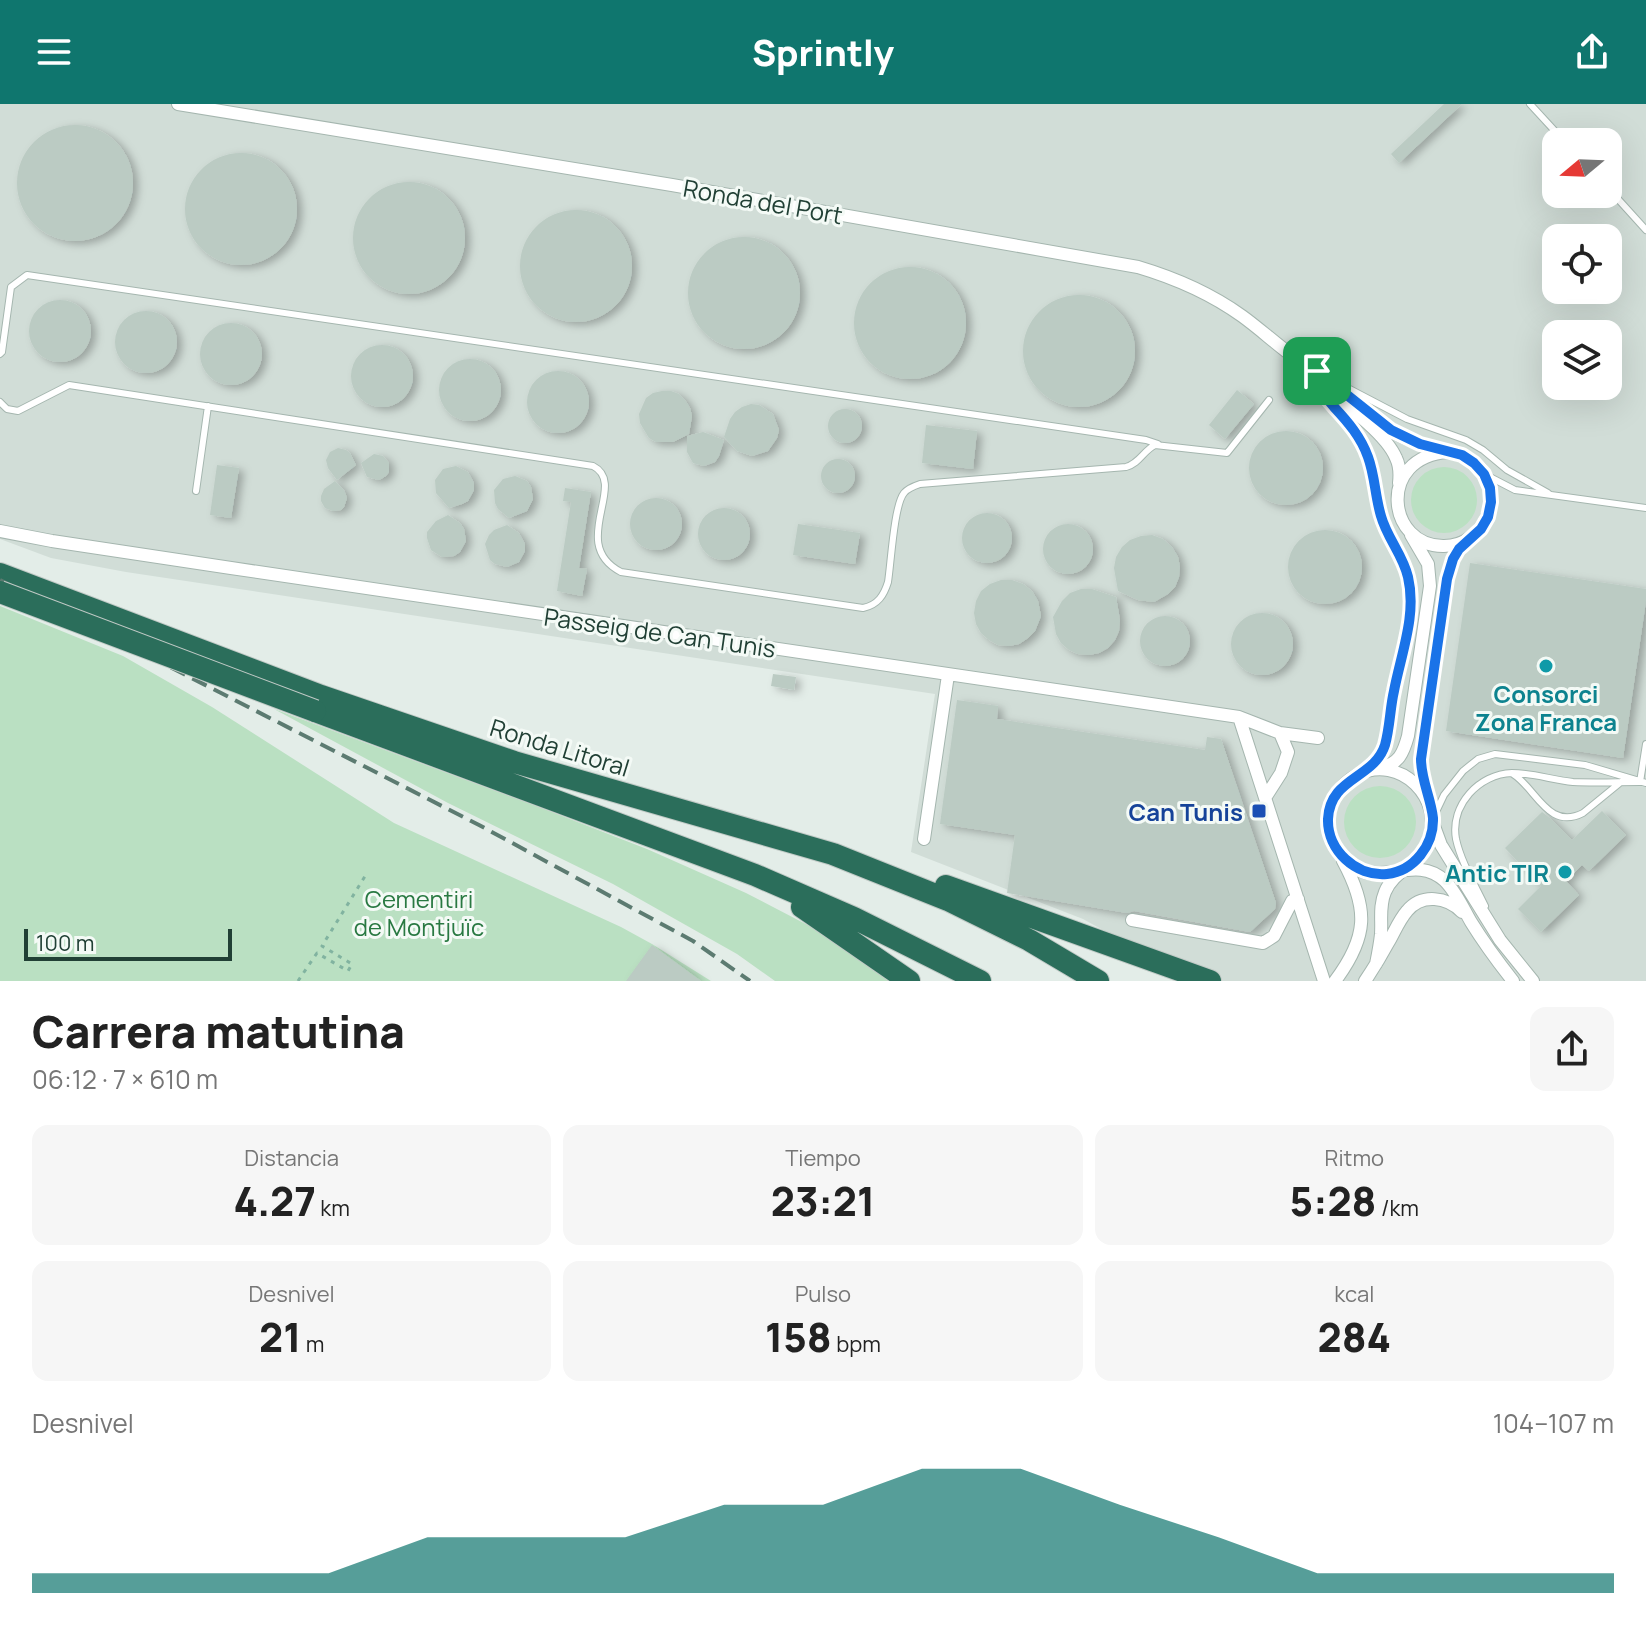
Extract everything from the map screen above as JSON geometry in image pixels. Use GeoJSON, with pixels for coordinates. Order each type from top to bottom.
{"type":"FeatureCollection","features":[{"type":"Feature","properties":{"kind":"highway","name":"Ronda Litoral"},"geometry":{"type":"LineString","coordinates":[[0,574],[755,875],[854,918],[980,981]]}},
{"type":"Feature","properties":{"kind":"highway","name":"Ronda Litoral"},"geometry":{"type":"LineString","coordinates":[[0,592],[318,703],[833,854],[948,900],[1029,940],[1098,981]]}},
{"type":"Feature","properties":{"kind":"highway"},"geometry":{"type":"LineString","coordinates":[[833,854],[983,898],[1210,981]]}},
{"type":"Feature","properties":{"kind":"highway"},"geometry":{"type":"LineString","coordinates":[[755,875],[909,981]]}},
{"type":"Feature","properties":{"kind":"street","name":"Ronda del Port"},"geometry":{"type":"LineString","coordinates":[[178,104],[1112,261],[1160,274],[1205,293],[1241,316],[1315,376]]}},
{"type":"Feature","properties":{"kind":"street"},"geometry":{"type":"LineString","coordinates":[[1315,376],[1407,439],[1462,455],[1484,474],[1490,488],[1488,517],[1481,529],[1459,549],[1447,579],[1421,759],[1422,776],[1441,845],[1500,940],[1533,981]]}},
{"type":"Feature","properties":{"kind":"street"},"geometry":{"type":"LineString","coordinates":[[1315,376],[1388,444],[1398,462],[1399,489]]}},
{"type":"Feature","properties":{"kind":"street"},"geometry":{"type":"LineString","coordinates":[[1335,981],[1355,950],[1361,911],[1353,880],[1329,830],[1328,819],[1332,801],[1349,780],[1394,764],[1405,747],[1430,586],[1428,564],[1405,525],[1397,497],[1400,482],[1419,459],[1433,453],[1448,452]]}},
{"type":"Feature","properties":{"kind":"street"},"geometry":{"type":"LineString","coordinates":[[1405,525],[1414,536],[1427,543],[1456,545],[1469,539]]}},
{"type":"Feature","properties":{"kind":"street","name":"Passeig de Can Tunis"},"geometry":{"type":"LineString","coordinates":[[0,531],[1239,717],[1280,733],[1318,738]]}},
{"type":"Feature","properties":{"kind":"street"},"geometry":{"type":"LineString","coordinates":[[924,839],[948,675]]}},
{"type":"Feature","properties":{"kind":"street"},"geometry":{"type":"LineString","coordinates":[[1239,717],[1324,981]]}},
{"type":"Feature","properties":{"kind":"street"},"geometry":{"type":"LineString","coordinates":[[1265,798],[1281,773],[1288,752],[1280,733]]}},
{"type":"Feature","properties":{"kind":"street"},"geometry":{"type":"LineString","coordinates":[[1372,770],[1388,770],[1404,775],[1422,790],[1428,801]]}},
{"type":"Feature","properties":{"kind":"street"},"geometry":{"type":"LineString","coordinates":[[1376,964],[1383,896],[1391,881],[1423,852],[1432,832],[1433,820]]}},
{"type":"Feature","properties":{"kind":"street"},"geometry":{"type":"LineString","coordinates":[[1336,847],[1343,858],[1367,872],[1383,874],[1421,869],[1439,876],[1451,888],[1489,950],[1513,981]]}},
{"type":"Feature","properties":{"kind":"street"},"geometry":{"type":"LineString","coordinates":[[1132,920],[1263,943],[1274,936],[1292,901],[1298,899]]}},
{"type":"Feature","properties":{"kind":"street"},"geometry":{"type":"LineString","coordinates":[[1365,981],[1405,912],[1418,902],[1432,899],[1448,901],[1469,919]]}},
{"type":"Feature","properties":{"kind":"lane"},"geometry":{"type":"LineString","coordinates":[[1530,104],[1552,128]]}},
{"type":"Feature","properties":{"kind":"lane"},"geometry":{"type":"LineString","coordinates":[[1622,203],[1646,230]]}},
{"type":"Feature","properties":{"kind":"lane"},"geometry":{"type":"LineString","coordinates":[[0,354],[11,287],[27,275],[1227,453],[1269,400]]}},
{"type":"Feature","properties":{"kind":"lane"},"geometry":{"type":"LineString","coordinates":[[1315,376],[1407,419],[1475,445],[1507,470],[1548,493]]}},
{"type":"Feature","properties":{"kind":"lane"},"geometry":{"type":"LineString","coordinates":[[1315,376],[1349,422],[1367,453],[1381,517],[1403,562],[1410,586],[1405,646],[1385,744],[1372,770]]}},
{"type":"Feature","properties":{"kind":"lane"},"geometry":{"type":"LineString","coordinates":[[0,402],[7,409],[18,411],[69,385],[593,466],[603,474],[606,485],[597,541],[603,557],[615,569],[631,575],[856,608],[871,606],[885,590],[898,504],[905,491],[912,487],[1126,467],[1139,460],[1150,447],[1160,444]]}},
{"type":"Feature","properties":{"kind":"lane"},"geometry":{"type":"LineString","coordinates":[[196,491],[208,406]]}},
{"type":"Feature","properties":{"kind":"lane"},"geometry":{"type":"LineString","coordinates":[[1484,474],[1515,490],[1646,508]]}},
{"type":"Feature","properties":{"kind":"lane"},"geometry":{"type":"LineString","coordinates":[[1643,782],[1646,744]]}},
{"type":"Feature","properties":{"kind":"lane"},"geometry":{"type":"LineString","coordinates":[[1433,820],[1444,795],[1463,771],[1478,759],[1495,754],[1585,765],[1643,782]]}},
{"type":"Feature","properties":{"kind":"lane"},"geometry":{"type":"LineString","coordinates":[[1500,940],[1460,853],[1455,833],[1460,807],[1470,792],[1483,781],[1510,773],[1572,782],[1643,782]]}},
{"type":"Feature","properties":{"kind":"lane"},"geometry":{"type":"LineString","coordinates":[[1510,773],[1520,779],[1544,806],[1565,817],[1583,813],[1622,782]]}},
{"type":"Feature","properties":{"kind":"path"},"geometry":{"type":"LineString","coordinates":[[298,981],[317,953],[348,971],[352,964],[322,946],[367,873]]}},
{"type":"Feature","properties":{"kind":"shaded area"},"geometry":{"type":"Polygon","coordinates":[[[0,104],[1646,104],[1646,981],[1196,981],[1083,919],[911,852],[935,694],[126,572],[51,558],[0,539],[0,104]]]}},
{"type":"Feature","properties":{"kind":"green space"},"geometry":{"type":"Polygon","coordinates":[[[1444,467],[1457,469],[1467,477],[1475,487],[1475,513],[1467,523],[1457,531],[1444,533],[1431,531],[1421,523],[1413,513],[1411,500],[1413,487],[1421,477],[1431,469],[1444,467]]]}},
{"type":"Feature","properties":{"kind":"green space","name":"Cementiri de Montjuïc"},"geometry":{"type":"Polygon","coordinates":[[[0,606],[123,656],[212,707],[394,823],[621,927],[711,981],[0,981],[0,606]]]}},
{"type":"Feature","properties":{"kind":"green space"},"geometry":{"type":"Polygon","coordinates":[[[274,709],[647,849],[746,893],[821,932],[893,981],[775,981],[737,954],[613,884],[448,803],[274,709]]]}},
{"type":"Feature","properties":{"kind":"green space"},"geometry":{"type":"Polygon","coordinates":[[[1373,786],[1387,786],[1406,796],[1416,815],[1416,829],[1406,848],[1387,858],[1373,858],[1354,848],[1344,829],[1344,815],[1354,796],[1373,786]]]}},
{"type":"Feature","properties":{"kind":"building"},"geometry":{"type":"Polygon","coordinates":[[[1444,104],[1462,104],[1399,163],[1391,154],[1444,104]]]}},
{"type":"Feature","properties":{"kind":"building"},"geometry":{"type":"Polygon","coordinates":[[[75,125],[97,129],[116,142],[129,161],[133,183],[129,205],[116,224],[97,237],[75,241],[53,237],[34,224],[21,205],[17,183],[21,161],[34,142],[53,129],[75,125]]]}},
{"type":"Feature","properties":{"kind":"building"},"geometry":{"type":"Polygon","coordinates":[[[241,153],[262,158],[280,170],[292,188],[297,209],[292,230],[280,248],[262,260],[241,265],[220,260],[202,248],[190,230],[185,209],[190,188],[202,170],[220,158],[241,153]]]}},
{"type":"Feature","properties":{"kind":"building"},"geometry":{"type":"Polygon","coordinates":[[[409,182],[430,187],[448,199],[460,217],[465,238],[460,259],[448,277],[430,289],[409,294],[388,289],[370,277],[358,259],[353,238],[358,217],[370,199],[388,187],[409,182]]]}},
{"type":"Feature","properties":{"kind":"building"},"geometry":{"type":"Polygon","coordinates":[[[576,210],[597,215],[615,227],[627,245],[632,266],[627,287],[615,305],[597,317],[576,322],[555,317],[537,305],[525,287],[520,266],[525,245],[537,227],[555,215],[576,210]]]}},
{"type":"Feature","properties":{"kind":"building"},"geometry":{"type":"Polygon","coordinates":[[[744,237],[765,242],[783,254],[795,272],[800,293],[795,314],[783,332],[765,344],[744,349],[723,344],[705,332],[693,314],[688,293],[693,272],[705,254],[723,242],[744,237]]]}},
{"type":"Feature","properties":{"kind":"building"},"geometry":{"type":"Polygon","coordinates":[[[910,267],[931,272],[949,284],[961,302],[966,323],[961,344],[949,362],[931,374],[910,379],[889,374],[871,362],[859,344],[854,323],[859,302],[871,284],[889,272],[910,267]]]}},
{"type":"Feature","properties":{"kind":"building"},"geometry":{"type":"Polygon","coordinates":[[[1079,295],[1100,300],[1118,312],[1130,330],[1135,351],[1130,372],[1118,390],[1100,402],[1079,407],[1058,402],[1040,390],[1028,372],[1023,351],[1028,330],[1040,312],[1058,300],[1079,295]]]}},
{"type":"Feature","properties":{"kind":"building"},"geometry":{"type":"Polygon","coordinates":[[[60,300],[72,302],[82,309],[89,319],[89,343],[82,353],[72,360],[60,362],[48,360],[38,353],[31,343],[29,331],[31,319],[38,309],[48,302],[60,300]]]}},
{"type":"Feature","properties":{"kind":"building"},"geometry":{"type":"Polygon","coordinates":[[[146,311],[158,313],[168,320],[175,330],[175,354],[168,364],[158,371],[146,373],[134,371],[124,364],[117,354],[115,342],[117,330],[124,320],[134,313],[146,311]]]}},
{"type":"Feature","properties":{"kind":"building"},"geometry":{"type":"Polygon","coordinates":[[[231,323],[243,325],[253,332],[260,342],[260,366],[253,376],[243,383],[231,385],[219,383],[209,376],[202,366],[200,354],[202,342],[209,332],[219,325],[231,323]]]}},
{"type":"Feature","properties":{"kind":"building"},"geometry":{"type":"Polygon","coordinates":[[[382,345],[394,347],[404,354],[411,364],[411,388],[404,398],[394,405],[382,407],[370,405],[360,398],[353,388],[351,376],[353,364],[360,354],[370,347],[382,345]]]}},
{"type":"Feature","properties":{"kind":"building"},"geometry":{"type":"Polygon","coordinates":[[[470,359],[482,361],[492,368],[499,378],[499,402],[492,412],[482,419],[470,421],[458,419],[448,412],[441,402],[439,390],[441,378],[448,368],[458,361],[470,359]]]}},
{"type":"Feature","properties":{"kind":"building"},"geometry":{"type":"Polygon","coordinates":[[[558,371],[570,373],[580,380],[587,390],[587,414],[580,424],[570,431],[558,433],[546,431],[536,424],[529,414],[527,402],[529,390],[536,380],[546,373],[558,371]]]}},
{"type":"Feature","properties":{"kind":"building"},"geometry":{"type":"Polygon","coordinates":[[[1237,390],[1254,404],[1225,439],[1209,425],[1237,390]]]}},
{"type":"Feature","properties":{"kind":"building"},"geometry":{"type":"Polygon","coordinates":[[[662,391],[679,394],[692,416],[689,434],[673,442],[656,442],[649,438],[640,423],[639,414],[646,398],[662,391]]]}},
{"type":"Feature","properties":{"kind":"building"},"geometry":{"type":"Polygon","coordinates":[[[751,404],[759,405],[773,414],[779,430],[768,451],[752,456],[737,451],[724,437],[735,412],[751,404]]]}},
{"type":"Feature","properties":{"kind":"building"},"geometry":{"type":"Polygon","coordinates":[[[845,409],[857,414],[862,426],[857,438],[845,443],[833,438],[828,426],[833,414],[845,409]]]}},
{"type":"Feature","properties":{"kind":"building"},"geometry":{"type":"Polygon","coordinates":[[[926,425],[977,431],[973,469],[922,463],[926,425]]]}},
{"type":"Feature","properties":{"kind":"building"},"geometry":{"type":"Polygon","coordinates":[[[1279,431],[1293,431],[1307,437],[1317,447],[1323,468],[1321,482],[1307,499],[1293,505],[1279,505],[1265,499],[1255,489],[1249,475],[1249,461],[1255,447],[1265,437],[1279,431]]]}},
{"type":"Feature","properties":{"kind":"building"},"geometry":{"type":"Polygon","coordinates":[[[703,432],[724,440],[715,462],[704,466],[693,463],[687,452],[687,436],[703,432]]]}},
{"type":"Feature","properties":{"kind":"building"},"geometry":{"type":"Polygon","coordinates":[[[338,448],[350,453],[356,465],[337,480],[326,460],[330,452],[338,448]]]}},
{"type":"Feature","properties":{"kind":"building"},"geometry":{"type":"Polygon","coordinates":[[[374,454],[383,456],[389,463],[389,472],[379,480],[367,477],[361,463],[374,454]]]}},
{"type":"Feature","properties":{"kind":"building"},"geometry":{"type":"Polygon","coordinates":[[[838,459],[850,464],[855,476],[850,488],[838,493],[826,488],[821,476],[826,464],[838,459]]]}},
{"type":"Feature","properties":{"kind":"building"},"geometry":{"type":"Polygon","coordinates":[[[217,465],[239,468],[231,518],[210,515],[217,465]]]}},
{"type":"Feature","properties":{"kind":"building"},"geometry":{"type":"Polygon","coordinates":[[[456,466],[468,472],[474,490],[468,501],[449,508],[436,493],[435,480],[443,469],[456,466]]]}},
{"type":"Feature","properties":{"kind":"building"},"geometry":{"type":"Polygon","coordinates":[[[515,476],[527,481],[533,499],[527,511],[509,518],[498,509],[494,490],[503,479],[515,476]]]}},
{"type":"Feature","properties":{"kind":"building"},"geometry":{"type":"Polygon","coordinates":[[[335,481],[347,498],[341,510],[333,511],[325,508],[321,496],[324,489],[335,481]]]}},
{"type":"Feature","properties":{"kind":"building"},"geometry":{"type":"Polygon","coordinates":[[[565,488],[591,492],[579,568],[587,569],[582,596],[557,591],[571,502],[563,501],[565,488]]]}},
{"type":"Feature","properties":{"kind":"building"},"geometry":{"type":"Polygon","coordinates":[[[656,498],[675,505],[682,524],[675,543],[656,550],[637,543],[630,524],[637,505],[656,498]]]}},
{"type":"Feature","properties":{"kind":"building"},"geometry":{"type":"Polygon","coordinates":[[[724,508],[743,515],[750,534],[743,553],[724,560],[705,553],[698,534],[705,515],[724,508]]]}},
{"type":"Feature","properties":{"kind":"building"},"geometry":{"type":"Polygon","coordinates":[[[987,513],[1004,521],[1012,538],[1004,555],[987,563],[970,555],[962,538],[970,521],[987,513]]]}},
{"type":"Feature","properties":{"kind":"building"},"geometry":{"type":"Polygon","coordinates":[[[448,515],[460,523],[466,541],[454,556],[442,557],[431,550],[427,532],[436,521],[448,515]]]}},
{"type":"Feature","properties":{"kind":"building"},"geometry":{"type":"Polygon","coordinates":[[[798,524],[860,533],[855,564],[793,555],[798,524]]]}},
{"type":"Feature","properties":{"kind":"building"},"geometry":{"type":"Polygon","coordinates":[[[1068,524],[1085,532],[1093,549],[1085,566],[1068,574],[1051,566],[1043,549],[1051,532],[1068,524]]]}},
{"type":"Feature","properties":{"kind":"building"},"geometry":{"type":"Polygon","coordinates":[[[507,525],[519,533],[525,551],[519,562],[507,567],[490,560],[485,544],[494,530],[507,525]]]}},
{"type":"Feature","properties":{"kind":"building"},"geometry":{"type":"Polygon","coordinates":[[[1318,530],[1332,530],[1346,536],[1356,546],[1362,567],[1360,581],[1346,598],[1332,604],[1318,604],[1304,598],[1294,588],[1288,574],[1288,560],[1294,546],[1304,536],[1318,530]]]}},
{"type":"Feature","properties":{"kind":"building"},"geometry":{"type":"Polygon","coordinates":[[[1152,535],[1172,547],[1180,567],[1175,587],[1154,602],[1138,600],[1118,591],[1114,568],[1116,557],[1130,540],[1152,535]]]}},
{"type":"Feature","properties":{"kind":"building","name":"Consorci Zona Franca"},"geometry":{"type":"Polygon","coordinates":[[[1470,563],[1646,589],[1623,758],[1446,731],[1470,563]]]}},
{"type":"Feature","properties":{"kind":"building"},"geometry":{"type":"Polygon","coordinates":[[[1001,580],[1012,580],[1032,591],[1041,616],[1035,631],[1028,638],[1009,646],[998,645],[981,633],[974,613],[981,591],[1001,580]]]}},
{"type":"Feature","properties":{"kind":"building"},"geometry":{"type":"Polygon","coordinates":[[[1092,589],[1116,597],[1120,620],[1119,631],[1108,648],[1089,655],[1078,654],[1061,643],[1053,617],[1070,593],[1092,589]]]}},
{"type":"Feature","properties":{"kind":"building"},"geometry":{"type":"Polygon","coordinates":[[[1262,613],[1274,615],[1284,622],[1291,632],[1291,656],[1284,666],[1274,673],[1262,675],[1250,673],[1240,666],[1233,656],[1231,644],[1233,632],[1240,622],[1250,615],[1262,613]]]}},
{"type":"Feature","properties":{"kind":"building"},"geometry":{"type":"Polygon","coordinates":[[[1165,616],[1182,624],[1190,641],[1182,658],[1165,666],[1148,658],[1140,641],[1148,624],[1165,616]]]}},
{"type":"Feature","properties":{"kind":"building"},"geometry":{"type":"Polygon","coordinates":[[[773,674],[796,677],[794,690],[771,686],[773,674]]]}},
{"type":"Feature","properties":{"kind":"building"},"geometry":{"type":"Polygon","coordinates":[[[957,700],[998,706],[997,719],[1137,740],[1205,750],[1207,737],[1221,739],[1276,903],[1275,909],[1250,932],[1007,893],[1015,835],[940,824],[957,700]]]}},
{"type":"Feature","properties":{"kind":"building","name":"Antic TIR"},"geometry":{"type":"Polygon","coordinates":[[[1602,811],[1626,835],[1589,871],[1582,865],[1566,881],[1579,895],[1541,932],[1518,909],[1541,886],[1505,848],[1542,812],[1572,840],[1602,811]]]}},
{"type":"Feature","properties":{"kind":"building"},"geometry":{"type":"Polygon","coordinates":[[[652,945],[701,981],[626,981],[652,945]]]}},
{"type":"Feature","properties":{"kind":"railway"},"geometry":{"type":"LineString","coordinates":[[0,580],[479,825],[693,941],[750,981]]}},
{"type":"Feature","properties":{"kind":"place","name":"Consorci Zona Franca"},"geometry":{"type":"Point","coordinates":[1546,666]}},
{"type":"Feature","properties":{"kind":"place","name":"Can Tunis"},"geometry":{"type":"Point","coordinates":[1259,811]}},
{"type":"Feature","properties":{"kind":"place","name":"Antic TIR"},"geometry":{"type":"Point","coordinates":[1565,872]}},
{"type":"Feature","properties":{"kind":"route"},"geometry":{"type":"LineString","coordinates":[[1296,359],[1317,371],[1391,430],[1420,444],[1462,455],[1474,463],[1484,474],[1490,488],[1488,517],[1481,529],[1459,549],[1447,579],[1421,759],[1433,820],[1432,832],[1416,860],[1393,873],[1374,874],[1358,869],[1343,858],[1332,838],[1328,819],[1337,793],[1349,780],[1371,767],[1385,744],[1405,646],[1410,586],[1399,552],[1381,517],[1371,464],[1362,443],[1349,422],[1296,359]]}}]}
